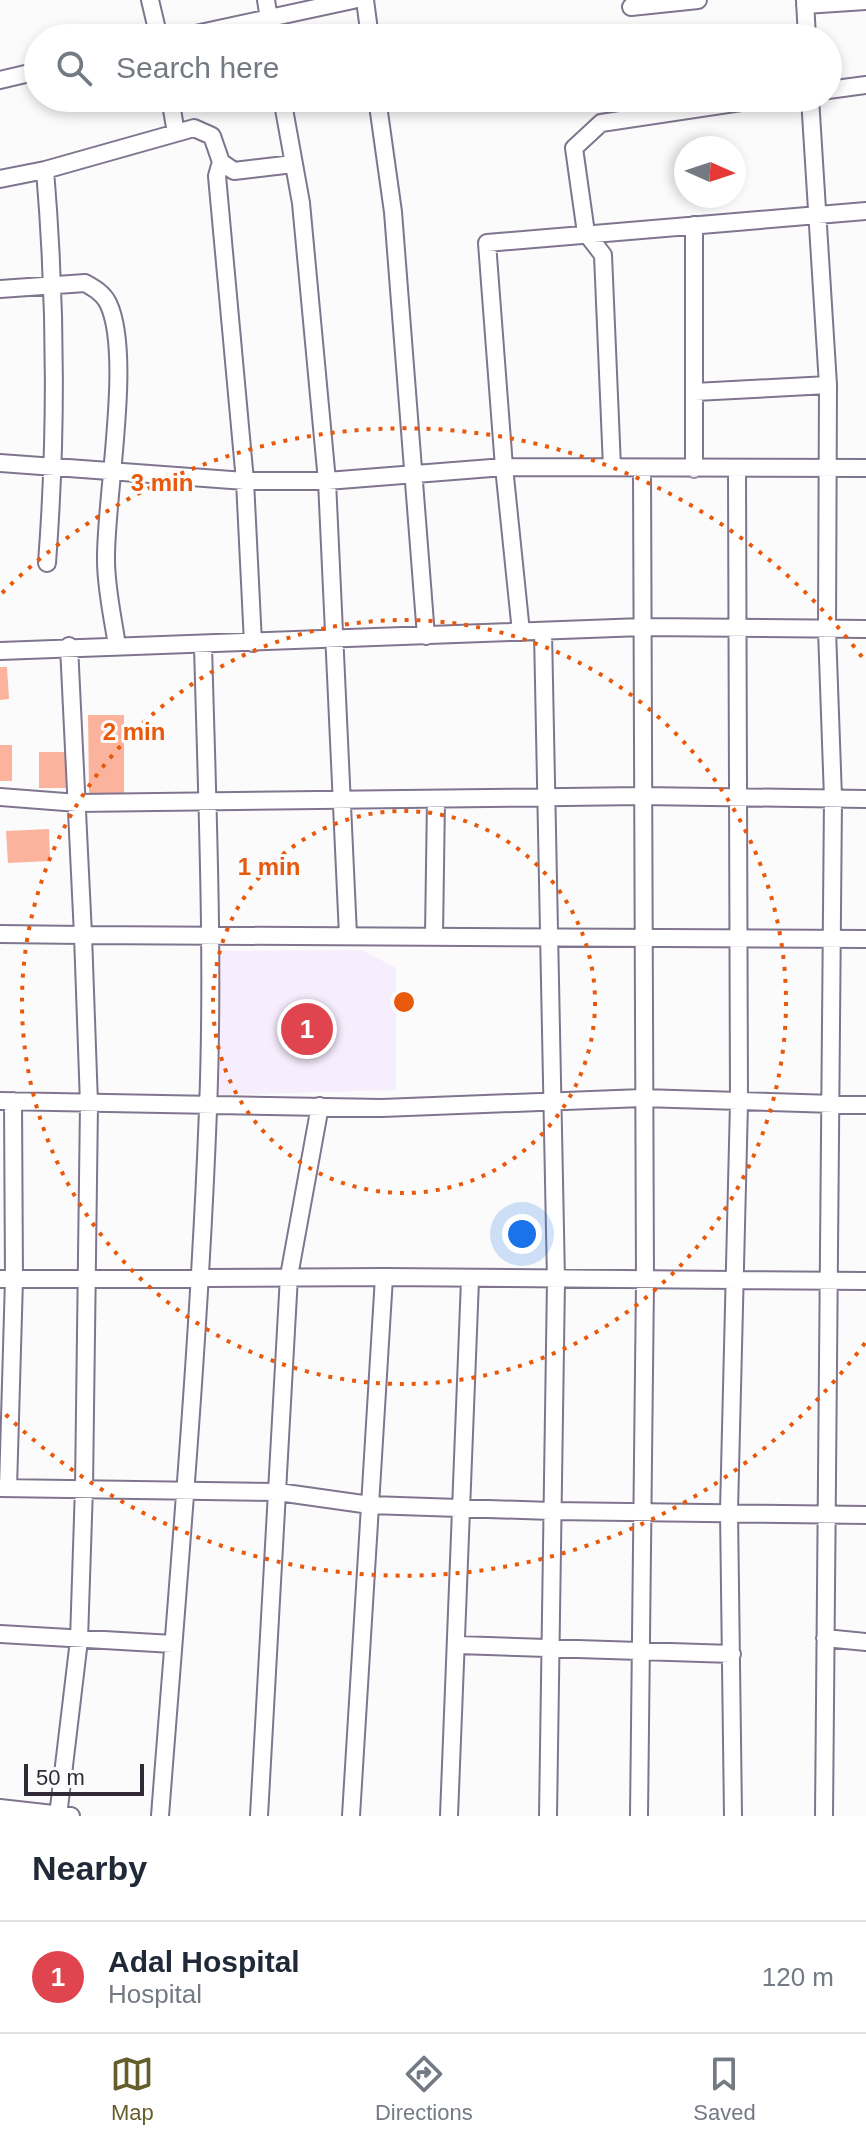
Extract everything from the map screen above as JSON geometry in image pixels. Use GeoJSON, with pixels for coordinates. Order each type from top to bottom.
{"type":"FeatureCollection","features":[{"type":"Feature","properties":{"kind":"street"},"geometry":{"type":"LineString","coordinates":[[150,0],[156,24]]}},
{"type":"Feature","properties":{"kind":"street"},"geometry":{"type":"LineString","coordinates":[[266,0],[269,24]]}},
{"type":"Feature","properties":{"kind":"street"},"geometry":{"type":"LineString","coordinates":[[241,24],[353,0]]}},
{"type":"Feature","properties":{"kind":"street"},"geometry":{"type":"LineString","coordinates":[[365,0],[368,24]]}},
{"type":"Feature","properties":{"kind":"street"},"geometry":{"type":"LineString","coordinates":[[631,7],[698,0]]}},
{"type":"Feature","properties":{"kind":"street"},"geometry":{"type":"LineString","coordinates":[[806,24],[805,3],[866,1]]}},
{"type":"Feature","properties":{"kind":"street"},"geometry":{"type":"LineString","coordinates":[[0,80],[24,74]]}},
{"type":"Feature","properties":{"kind":"street"},"geometry":{"type":"LineString","coordinates":[[842,88],[866,85]]}},
{"type":"Feature","properties":{"kind":"street"},"geometry":{"type":"LineString","coordinates":[[172,112],[176,133]]}},
{"type":"Feature","properties":{"kind":"street"},"geometry":{"type":"LineString","coordinates":[[284,112],[302,217],[327,481],[348,935]]}},
{"type":"Feature","properties":{"kind":"street"},"geometry":{"type":"LineString","coordinates":[[379,112],[393,212],[426,636]]}},
{"type":"Feature","properties":{"kind":"street"},"geometry":{"type":"LineString","coordinates":[[612,467],[603,255],[586,233],[574,148],[601,123],[674,112]]}},
{"type":"Feature","properties":{"kind":"street"},"geometry":{"type":"LineString","coordinates":[[811,112],[828,385],[827,630],[833,798],[824,1816]]}},
{"type":"Feature","properties":{"kind":"street"},"geometry":{"type":"LineString","coordinates":[[0,179],[45,170],[194,128],[212,136],[221,162],[217,187],[245,481],[253,643]]}},
{"type":"Feature","properties":{"kind":"street"},"geometry":{"type":"LineString","coordinates":[[221,162],[234,171],[293,164]]}},
{"type":"Feature","properties":{"kind":"street"},"geometry":{"type":"LineString","coordinates":[[45,170],[54,285],[54,466],[47,563]]}},
{"type":"Feature","properties":{"kind":"street"},"geometry":{"type":"LineString","coordinates":[[521,632],[504,467],[487,243],[866,211]]}},
{"type":"Feature","properties":{"kind":"street"},"geometry":{"type":"LineString","coordinates":[[694,225],[694,469]]}},
{"type":"Feature","properties":{"kind":"street"},"geometry":{"type":"LineString","coordinates":[[0,289],[85,283],[98,289],[108,303],[114,328],[117,372],[106,562],[117,646]]}},
{"type":"Feature","properties":{"kind":"street"},"geometry":{"type":"LineString","coordinates":[[695,392],[828,385]]}},
{"type":"Feature","properties":{"kind":"street"},"geometry":{"type":"LineString","coordinates":[[0,463],[245,481],[327,481],[504,467],[866,468]]}},
{"type":"Feature","properties":{"kind":"street"},"geometry":{"type":"LineString","coordinates":[[639,1816],[645,1282],[642,469]]}},
{"type":"Feature","properties":{"kind":"street"},"geometry":{"type":"LineString","coordinates":[[733,1816],[729,1511],[739,1103],[737,470]]}},
{"type":"Feature","properties":{"kind":"street"},"geometry":{"type":"LineString","coordinates":[[0,651],[69,646],[336,641],[642,627],[866,629]]}},
{"type":"Feature","properties":{"kind":"street"},"geometry":{"type":"LineString","coordinates":[[543,632],[556,1280],[548,1816]]}},
{"type":"Feature","properties":{"kind":"street"},"geometry":{"type":"LineString","coordinates":[[160,1816],[200,1276],[208,1107],[203,645]]}},
{"type":"Feature","properties":{"kind":"street"},"geometry":{"type":"LineString","coordinates":[[0,1808],[62,1816],[79,1640],[89,1104],[69,646]]}},
{"type":"Feature","properties":{"kind":"street"},"geometry":{"type":"LineString","coordinates":[[0,797],[78,803],[641,796],[866,799]]}},
{"type":"Feature","properties":{"kind":"street"},"geometry":{"type":"LineString","coordinates":[[434,935],[436,799]]}},
{"type":"Feature","properties":{"kind":"street"},"geometry":{"type":"LineString","coordinates":[[0,934],[866,939]]}},
{"type":"Feature","properties":{"kind":"street"},"geometry":{"type":"LineString","coordinates":[[866,1105],[642,1098],[550,1099],[382,1108],[7,1101],[4,1488],[278,1492],[370,1505],[551,1511],[866,1515]]}},
{"type":"Feature","properties":{"kind":"street"},"geometry":{"type":"LineString","coordinates":[[259,1816],[289,1276],[320,1106]]}},
{"type":"Feature","properties":{"kind":"street"},"geometry":{"type":"LineString","coordinates":[[7,1279],[289,1276],[645,1282],[866,1281]]}},
{"type":"Feature","properties":{"kind":"street"},"geometry":{"type":"LineString","coordinates":[[351,1816],[384,1277]]}},
{"type":"Feature","properties":{"kind":"street"},"geometry":{"type":"LineString","coordinates":[[449,1816],[470,1280]]}},
{"type":"Feature","properties":{"kind":"street"},"geometry":{"type":"LineString","coordinates":[[0,1634],[173,1644]]}},
{"type":"Feature","properties":{"kind":"street"},"geometry":{"type":"LineString","coordinates":[[825,1638],[866,1642]]}},
{"type":"Feature","properties":{"kind":"street"},"geometry":{"type":"LineString","coordinates":[[458,1645],[732,1654]]}},
{"type":"Feature","properties":{"kind":"shaded area"},"geometry":{"type":"Polygon","coordinates":[[[362,950],[396,968],[396,1090],[218,1095],[219,951],[362,950]]]}},
{"type":"Feature","properties":{"kind":"building"},"geometry":{"type":"Polygon","coordinates":[[[0,667],[7,667],[9,699],[0,700],[0,667]]]}},
{"type":"Feature","properties":{"kind":"building"},"geometry":{"type":"Polygon","coordinates":[[[88,715],[124,715],[124,793],[89,793],[88,715]]]}},
{"type":"Feature","properties":{"kind":"building"},"geometry":{"type":"Polygon","coordinates":[[[0,745],[12,745],[12,781],[0,781],[0,745]]]}},
{"type":"Feature","properties":{"kind":"building"},"geometry":{"type":"Polygon","coordinates":[[[39,752],[74,752],[75,788],[39,788],[39,752]]]}},
{"type":"Feature","properties":{"kind":"building"},"geometry":{"type":"Polygon","coordinates":[[[49,829],[50,861],[8,863],[6,831],[49,829]]]}},
{"type":"Feature","properties":{"kind":"place","name":"Adal Hospital"},"geometry":{"type":"Point","coordinates":[307,1029]}}]}
